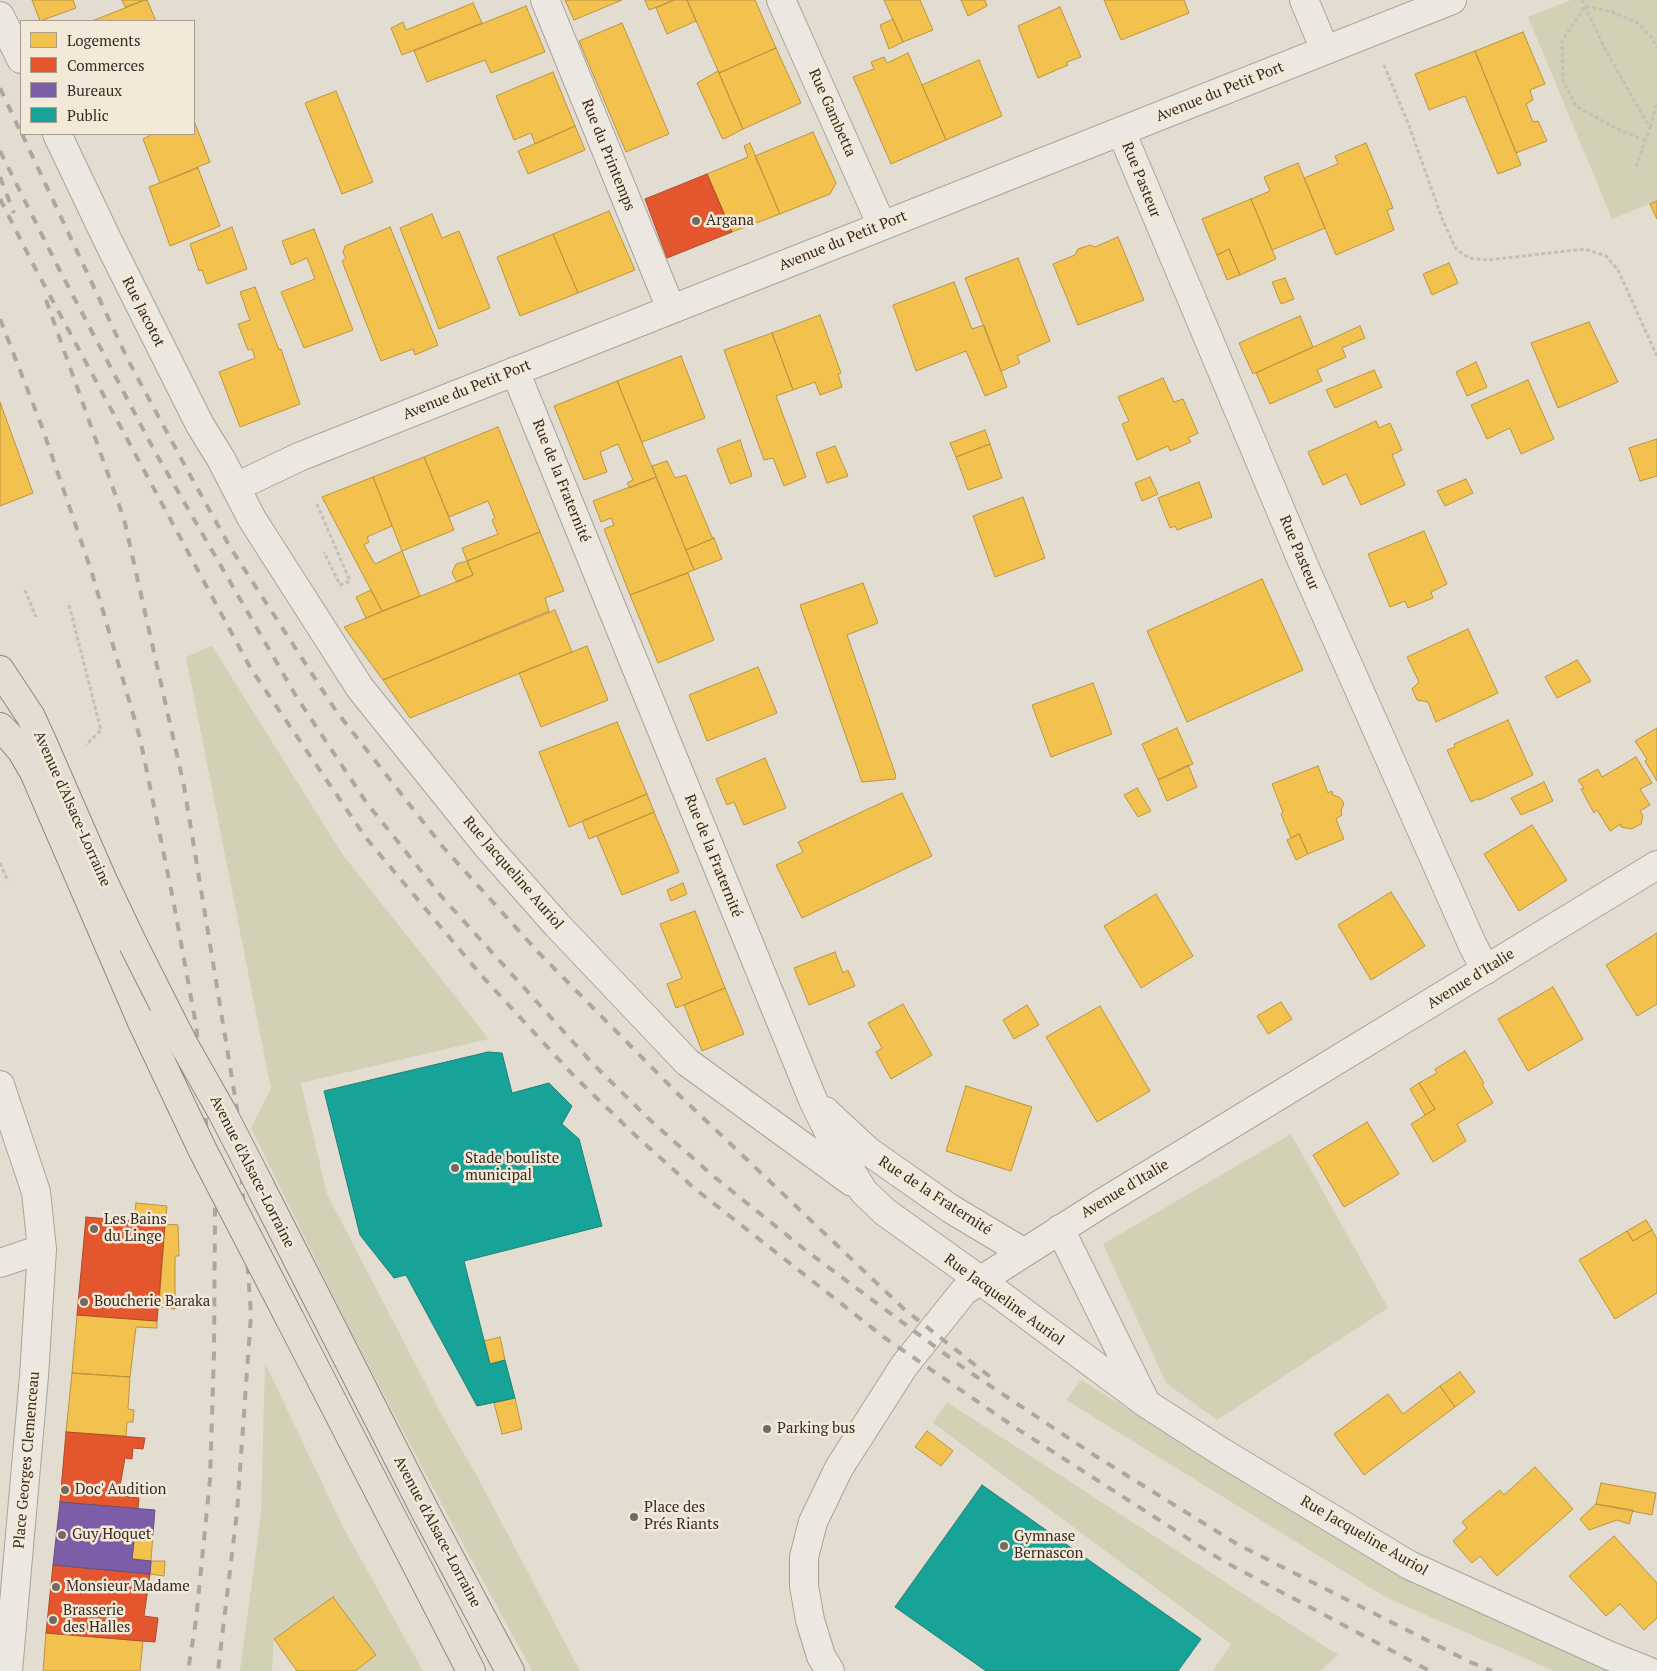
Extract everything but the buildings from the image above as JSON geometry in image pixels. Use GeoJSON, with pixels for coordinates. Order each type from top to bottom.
{"type":"FeatureCollection","features":[{"type":"Feature","properties":{"kind":"main road","name":"Avenue d'Alsace-Lorraine"},"geometry":{"type":"LineString","coordinates":[[0,670],[31,717],[104,884],[184,1045],[222,1112],[426,1513],[510,1671]]}},
{"type":"Feature","properties":{"kind":"main road","name":"Avenue d'Alsace-Lorraine"},"geometry":{"type":"LineString","coordinates":[[0,728],[21,750],[34,772],[142,1022],[202,1149],[471,1671]]}},
{"type":"Feature","properties":{"kind":"street","name":"Rue du Printemps"},"geometry":{"type":"LineString","coordinates":[[545,0],[671,309]]}},
{"type":"Feature","properties":{"kind":"street","name":"Rue Gambetta"},"geometry":{"type":"LineString","coordinates":[[781,0],[882,226]]}},
{"type":"Feature","properties":{"kind":"street"},"geometry":{"type":"LineString","coordinates":[[1304,0],[1325,50]]}},
{"type":"Feature","properties":{"kind":"street","name":"Avenue du Petit Port"},"geometry":{"type":"LineString","coordinates":[[236,487],[299,457],[1452,0]]}},
{"type":"Feature","properties":{"kind":"street"},"geometry":{"type":"LineString","coordinates":[[0,16],[20,57]]}},
{"type":"Feature","properties":{"kind":"street","name":"Rue Pasteur"},"geometry":{"type":"LineString","coordinates":[[1121,131],[1305,568],[1473,946],[1486,970]]}},
{"type":"Feature","properties":{"kind":"street","name":"Rue Jacotot"},"geometry":{"type":"LineString","coordinates":[[57,135],[108,242],[200,425],[236,487]]}},
{"type":"Feature","properties":{"kind":"street","name":"Rue de la Fraternité"},"geometry":{"type":"LineString","coordinates":[[515,371],[813,1100],[868,1151],[951,1208],[1023,1252]]}},
{"type":"Feature","properties":{"kind":"street","name":"Rue Jacqueline Auriol"},"geometry":{"type":"LineString","coordinates":[[236,487],[252,519],[360,688],[488,846],[557,925],[687,1062],[864,1192],[885,1212],[944,1256],[980,1280],[1147,1404],[1196,1436],[1409,1565],[1610,1656],[1648,1671]]}},
{"type":"Feature","properties":{"kind":"street","name":"Avenue d'Italie"},"geometry":{"type":"LineString","coordinates":[[830,1671],[821,1656],[810,1620],[804,1586],[804,1557],[813,1522],[839,1468],[904,1366],[964,1290],[1060,1229],[1657,865]]}},
{"type":"Feature","properties":{"kind":"street","name":"Place Georges Clemenceau"},"geometry":{"type":"LineString","coordinates":[[0,1087],[36,1192],[42,1242],[34,1376],[8,1671]]}},
{"type":"Feature","properties":{"kind":"street","name":"Rue Jacqueline Auriol"},"geometry":{"type":"LineString","coordinates":[[813,1100],[837,1149],[864,1192]]}},
{"type":"Feature","properties":{"kind":"street"},"geometry":{"type":"LineString","coordinates":[[1060,1229],[1147,1404]]}},
{"type":"Feature","properties":{"kind":"street"},"geometry":{"type":"LineString","coordinates":[[0,1263],[42,1242]]}},
{"type":"Feature","properties":{"kind":"path"},"geometry":{"type":"LineString","coordinates":[[1582,0],[1605,49],[1650,128]]}},
{"type":"Feature","properties":{"kind":"path"},"geometry":{"type":"LineString","coordinates":[[1585,6],[1612,12],[1638,23],[1652,38],[1657,48]]}},
{"type":"Feature","properties":{"kind":"path"},"geometry":{"type":"LineString","coordinates":[[1585,6],[1562,41],[1564,80],[1576,106],[1612,127],[1645,141]]}},
{"type":"Feature","properties":{"kind":"path"},"geometry":{"type":"LineString","coordinates":[[1368,33],[1389,76],[1443,221],[1456,249],[1469,258],[1488,260],[1585,249],[1606,256],[1618,270],[1657,356]]}},
{"type":"Feature","properties":{"kind":"path"},"geometry":{"type":"LineString","coordinates":[[1635,169],[1657,103]]}},
{"type":"Feature","properties":{"kind":"path"},"geometry":{"type":"LineString","coordinates":[[317,504],[350,581],[340,585],[324,552]]}},
{"type":"Feature","properties":{"kind":"path"},"geometry":{"type":"LineString","coordinates":[[25,590],[36,617]]}},
{"type":"Feature","properties":{"kind":"path"},"geometry":{"type":"LineString","coordinates":[[69,605],[101,730],[86,745]]}},
{"type":"Feature","properties":{"kind":"path"},"geometry":{"type":"LineString","coordinates":[[0,863],[8,881]]}},
{"type":"Feature","properties":{"kind":"shaded area"},"geometry":{"type":"Polygon","coordinates":[[[1571,0],[1657,0],[1657,201],[1612,219],[1528,17],[1571,0]]]}},
{"type":"Feature","properties":{"kind":"shaded area"},"geometry":{"type":"Polygon","coordinates":[[[212,646],[343,855],[489,1039],[301,1083],[327,1194],[445,1421],[477,1476],[580,1671],[532,1671],[350,1330],[251,1128],[271,1089],[186,657],[212,646]]]}},
{"type":"Feature","properties":{"kind":"shaded area"},"geometry":{"type":"Polygon","coordinates":[[[1291,1134],[1388,1308],[1217,1420],[1166,1383],[1103,1244],[1291,1134]]]}},
{"type":"Feature","properties":{"kind":"shaded area"},"geometry":{"type":"Polygon","coordinates":[[[265,1363],[342,1525],[423,1671],[355,1671],[376,1656],[333,1597],[274,1639],[272,1671],[240,1671],[261,1514],[265,1363]]]}},
{"type":"Feature","properties":{"kind":"shaded area"},"geometry":{"type":"Polygon","coordinates":[[[1081,1380],[1401,1575],[1622,1671],[1554,1671],[1387,1598],[1066,1400],[1081,1380]]]}},
{"type":"Feature","properties":{"kind":"shaded area"},"geometry":{"type":"Polygon","coordinates":[[[947,1402],[1338,1655],[1320,1671],[1213,1670],[1231,1644],[933,1423],[947,1402]]]}},
{"type":"Feature","properties":{"kind":"railway"},"geometry":{"type":"LineString","coordinates":[[0,88],[20,131]]}},
{"type":"Feature","properties":{"kind":"railway"},"geometry":{"type":"LineString","coordinates":[[22,135],[128,360],[190,475],[230,547],[336,711],[443,847],[538,952],[678,1094],[904,1309],[993,1379]]}},
{"type":"Feature","properties":{"kind":"railway"},"geometry":{"type":"LineString","coordinates":[[0,151],[58,267],[154,450],[296,696],[366,802],[442,897],[593,1064],[650,1120],[712,1175],[804,1249],[965,1369],[1094,1455],[1237,1544],[1470,1662],[1492,1671]]}},
{"type":"Feature","properties":{"kind":"railway"},"geometry":{"type":"LineString","coordinates":[[0,177],[14,213]]}},
{"type":"Feature","properties":{"kind":"railway"},"geometry":{"type":"LineString","coordinates":[[0,199],[34,266],[251,669],[366,838],[481,975],[575,1077],[694,1188],[885,1338],[1016,1428],[1223,1561],[1430,1671]]}},
{"type":"Feature","properties":{"kind":"railway"},"geometry":{"type":"LineString","coordinates":[[46,300],[124,519],[184,786],[237,1109],[251,1315],[237,1512],[218,1671]]}},
{"type":"Feature","properties":{"kind":"railway"},"geometry":{"type":"LineString","coordinates":[[0,319],[42,427],[91,570],[140,738],[173,899],[196,1025],[215,1210],[214,1352],[210,1479],[196,1620],[188,1671]]}},
{"type":"Feature","properties":{"kind":"place","name":"Argana"},"geometry":{"type":"Point","coordinates":[696,221]}},
{"type":"Feature","properties":{"kind":"place","name":"Stade bouliste municipal"},"geometry":{"type":"Point","coordinates":[455,1168]}},
{"type":"Feature","properties":{"kind":"place","name":"Les Bains du Linge"},"geometry":{"type":"Point","coordinates":[94,1229]}},
{"type":"Feature","properties":{"kind":"place","name":"Boucherie Baraka"},"geometry":{"type":"Point","coordinates":[84,1302]}},
{"type":"Feature","properties":{"kind":"place","name":"Parking bus"},"geometry":{"type":"Point","coordinates":[767,1429]}},
{"type":"Feature","properties":{"kind":"place","name":"Doc' Audition"},"geometry":{"type":"Point","coordinates":[65,1490]}},
{"type":"Feature","properties":{"kind":"place","name":"Place des Prés Riants"},"geometry":{"type":"Point","coordinates":[634,1517]}},
{"type":"Feature","properties":{"kind":"place","name":"Guy Hoquet"},"geometry":{"type":"Point","coordinates":[62,1535]}},
{"type":"Feature","properties":{"kind":"place","name":"Gymnase Bernascon"},"geometry":{"type":"Point","coordinates":[1004,1546]}},
{"type":"Feature","properties":{"kind":"place","name":"Monsieur Madame"},"geometry":{"type":"Point","coordinates":[56,1587]}},
{"type":"Feature","properties":{"kind":"place","name":"Brasserie des Halles"},"geometry":{"type":"Point","coordinates":[53,1620]}}]}
